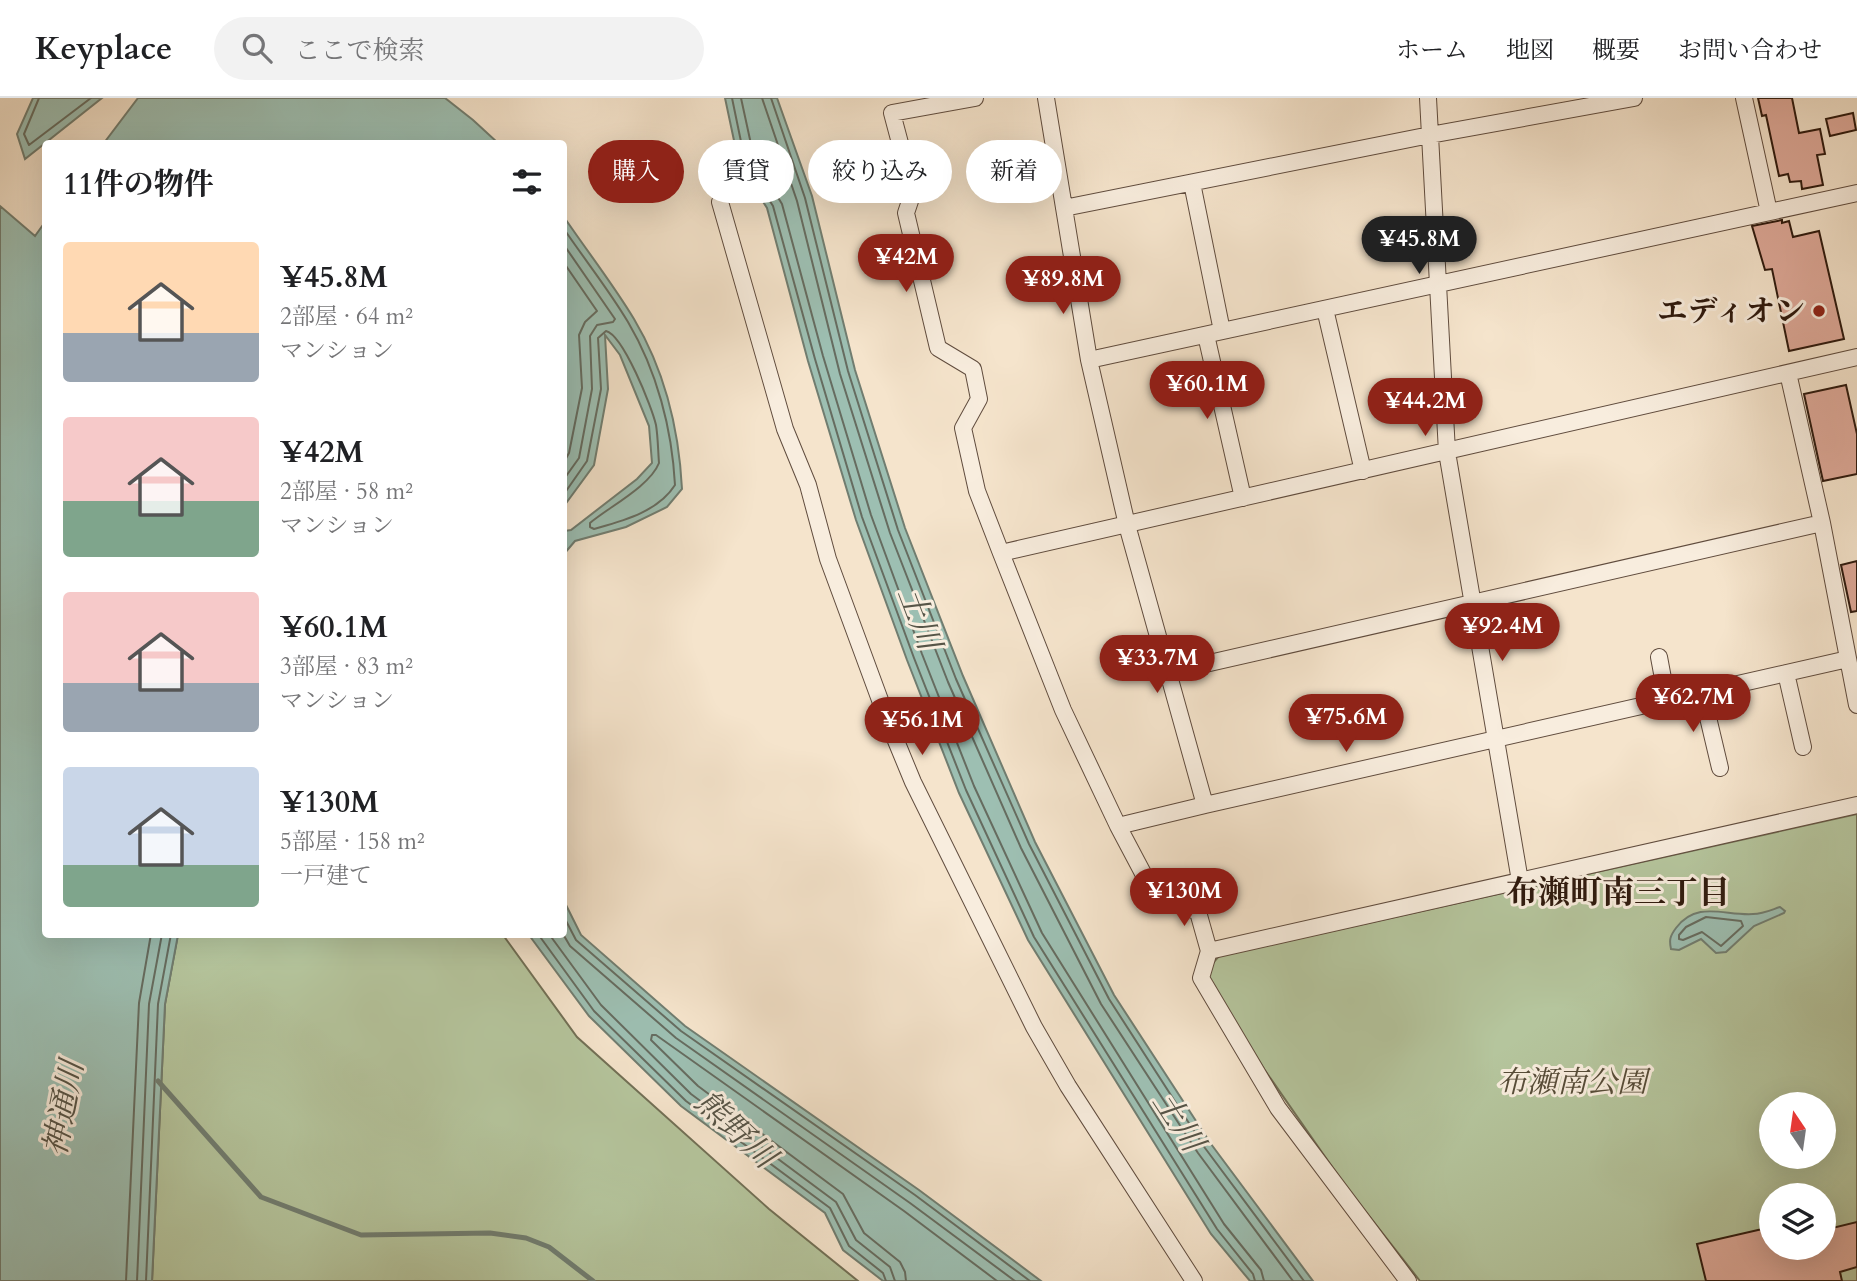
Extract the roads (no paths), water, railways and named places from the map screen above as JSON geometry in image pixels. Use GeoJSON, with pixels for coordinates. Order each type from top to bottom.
{"type":"FeatureCollection","features":[{"type":"Feature","properties":{"kind":"street"},"geometry":{"type":"LineString","coordinates":[[975,98],[892,113],[913,192],[906,213],[938,348],[973,369],[979,399],[963,429],[977,491],[1063,710],[1118,827],[1154,894],[1198,912],[1209,951],[1201,978],[1270,1083],[1278,1108],[1346,1188],[1408,1281]]}},
{"type":"Feature","properties":{"kind":"street"},"geometry":{"type":"LineString","coordinates":[[1046,98],[1089,360],[1127,525],[1205,805]]}},
{"type":"Feature","properties":{"kind":"street"},"geometry":{"type":"LineString","coordinates":[[1428,98],[1447,452],[1520,881]]}},
{"type":"Feature","properties":{"kind":"street"},"geometry":{"type":"LineString","coordinates":[[1064,208],[1430,135],[1634,98]]}},
{"type":"Feature","properties":{"kind":"street"},"geometry":{"type":"LineString","coordinates":[[1744,98],[1769,212]]}},
{"type":"Feature","properties":{"kind":"street"},"geometry":{"type":"LineString","coordinates":[[1192,183],[1222,331]]}},
{"type":"Feature","properties":{"kind":"street"},"geometry":{"type":"LineString","coordinates":[[1089,360],[1857,193]]}},
{"type":"Feature","properties":{"kind":"street"},"geometry":{"type":"LineString","coordinates":[[720,203],[785,429],[808,485],[828,559],[913,782],[1034,1027],[1068,1086],[1194,1281]]}},
{"type":"Feature","properties":{"kind":"street"},"geometry":{"type":"LineString","coordinates":[[1325,309],[1363,471]]}},
{"type":"Feature","properties":{"kind":"street"},"geometry":{"type":"LineString","coordinates":[[1206,335],[1243,498]]}},
{"type":"Feature","properties":{"kind":"street"},"geometry":{"type":"LineString","coordinates":[[1001,553],[1857,357]]}},
{"type":"Feature","properties":{"kind":"street"},"geometry":{"type":"LineString","coordinates":[[1788,373],[1822,523],[1857,705]]}},
{"type":"Feature","properties":{"kind":"street"},"geometry":{"type":"LineString","coordinates":[[1170,672],[1822,523]]}},
{"type":"Feature","properties":{"kind":"street"},"geometry":{"type":"LineString","coordinates":[[1659,657],[1667,700]]}},
{"type":"Feature","properties":{"kind":"street"},"geometry":{"type":"LineString","coordinates":[[1118,827],[1848,659]]}},
{"type":"Feature","properties":{"kind":"street"},"geometry":{"type":"LineString","coordinates":[[1786,673],[1803,747]]}},
{"type":"Feature","properties":{"kind":"street"},"geometry":{"type":"LineString","coordinates":[[1702,692],[1720,768]]}},
{"type":"Feature","properties":{"kind":"street"},"geometry":{"type":"LineString","coordinates":[[1209,951],[1857,805]]}},
{"type":"Feature","properties":{"kind":"water"},"geometry":{"type":"Polygon","coordinates":[[[33,98],[102,98],[49,140],[42,140],[42,146],[25,159],[17,134],[33,98]]]}},
{"type":"Feature","properties":{"kind":"water"},"geometry":{"type":"Polygon","coordinates":[[[138,98],[445,98],[495,140],[106,140],[138,98]]]}},
{"type":"Feature","properties":{"kind":"water"},"geometry":{"type":"Polygon","coordinates":[[[725,98],[777,98],[792,140],[734,140],[725,98]]]}},
{"type":"Feature","properties":{"kind":"water","name":"土川"},"geometry":{"type":"Polygon","coordinates":[[[794,146],[808,185],[808,203],[814,203],[855,370],[905,528],[963,676],[1035,842],[1114,995],[1211,1144],[1313,1281],[1250,1281],[1211,1234],[1028,940],[959,793],[856,520],[808,361],[764,203],[794,203],[794,146]]]}},
{"type":"Feature","properties":{"kind":"water","name":"神通川"},"geometry":{"type":"Polygon","coordinates":[[[0,206],[35,236],[42,226],[42,938],[177,938],[165,1004],[152,1281],[0,1281],[0,206]]]}},
{"type":"Feature","properties":{"kind":"water"},"geometry":{"type":"Polygon","coordinates":[[[567,221],[626,306],[654,359],[674,423],[682,489],[667,507],[626,527],[575,541],[567,550],[567,531],[637,479],[652,463],[649,426],[620,355],[605,335],[608,389],[594,465],[567,502],[567,221]]]}},
{"type":"Feature","properties":{"kind":"water","name":"熊野川"},"geometry":{"type":"Polygon","coordinates":[[[567,907],[581,935],[685,1026],[919,1190],[1041,1281],[883,1281],[843,1250],[825,1213],[681,1106],[589,1016],[531,938],[567,938],[567,907]]]}},
{"type":"Feature","properties":{"kind":"water"},"geometry":{"type":"Polygon","coordinates":[[[1780,907],[1784,913],[1754,926],[1726,952],[1716,953],[1701,939],[1679,950],[1671,949],[1670,938],[1674,931],[1684,919],[1693,914],[1712,911],[1757,914],[1780,907]]]}},
{"type":"Feature","properties":{"kind":"waterway"},"geometry":{"type":"LineString","coordinates":[[158,1081],[261,1197],[361,1235],[490,1233],[526,1238],[549,1247],[593,1281]]}},
{"type":"Feature","properties":{"kind":"place","name":"エディオン"},"geometry":{"type":"Point","coordinates":[1819,311]}},
{"type":"Feature","properties":{"kind":"district","name":"布瀬町南三丁目"},"geometry":{"type":"Point","coordinates":[1618,892]}},
{"type":"Feature","properties":{"kind":"park label","name":"布瀬南公園"},"geometry":{"type":"Point","coordinates":[1572,1082]}}]}
